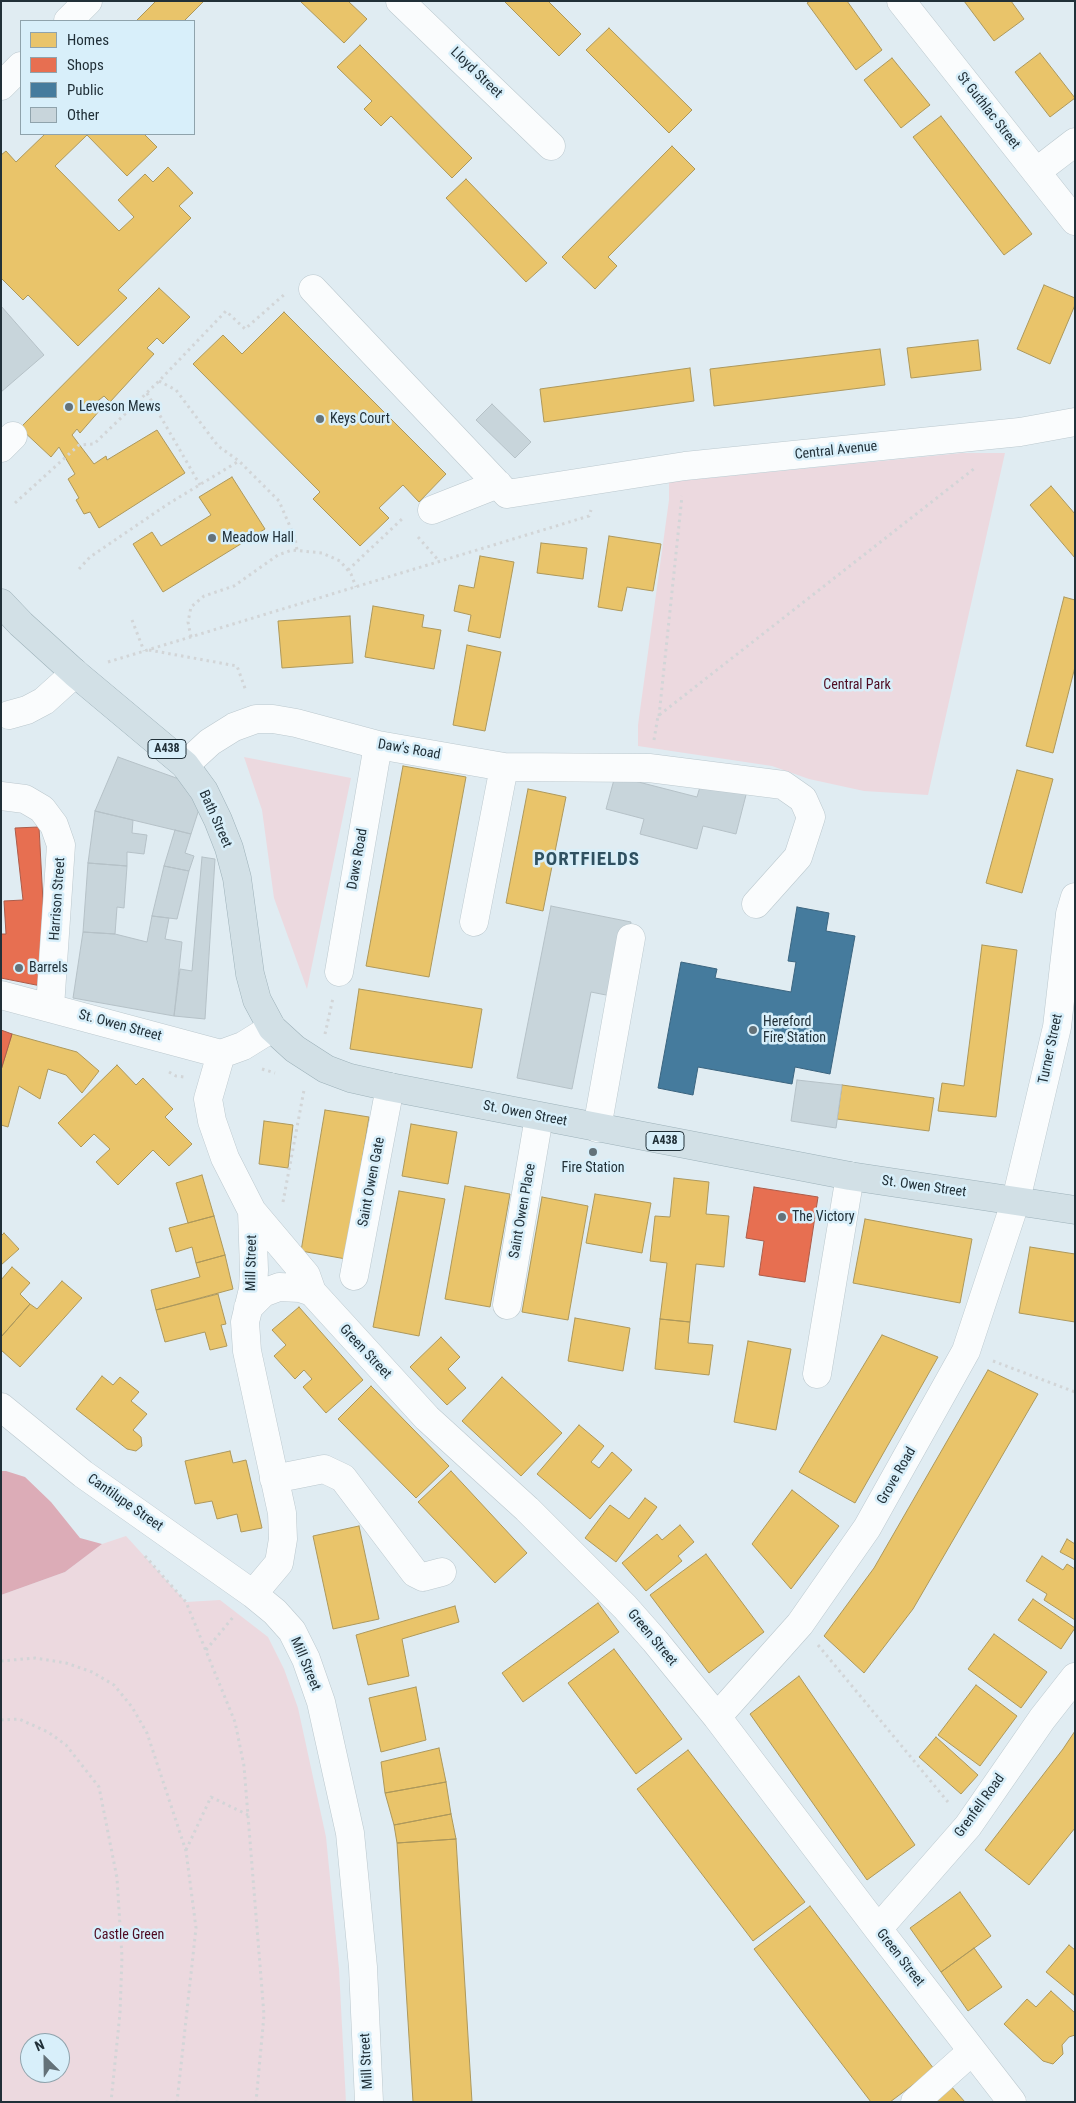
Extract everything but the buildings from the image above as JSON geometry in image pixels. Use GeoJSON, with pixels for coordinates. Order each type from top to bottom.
{"type":"FeatureCollection","features":[{"type":"Feature","properties":{"kind":"highway","name":"Bath Street"},"geometry":{"type":"LineString","coordinates":[[1,603],[74,673],[185,765],[204,791],[229,848],[237,878],[250,974],[257,1000],[272,1028]]}},
{"type":"Feature","properties":{"kind":"highway","name":"St. Owen Street"},"geometry":{"type":"LineString","coordinates":[[272,1028],[295,1049],[308,1071],[326,1069],[350,1078],[390,1087],[850,1176],[1075,1210]]}},
{"type":"Feature","properties":{"kind":"street"},"geometry":{"type":"LineString","coordinates":[[69,20],[88,1]]}},
{"type":"Feature","properties":{"kind":"street","name":"Lloyd Street"},"geometry":{"type":"LineString","coordinates":[[400,1],[551,146]]}},
{"type":"Feature","properties":{"kind":"street","name":"St Guthlac Street"},"geometry":{"type":"LineString","coordinates":[[901,1],[1075,221]]}},
{"type":"Feature","properties":{"kind":"street"},"geometry":{"type":"LineString","coordinates":[[1,86],[20,67]]}},
{"type":"Feature","properties":{"kind":"street"},"geometry":{"type":"LineString","coordinates":[[1036,172],[1075,142]]}},
{"type":"Feature","properties":{"kind":"street"},"geometry":{"type":"LineString","coordinates":[[313,289],[498,484],[432,510]]}},
{"type":"Feature","properties":{"kind":"street","name":"Central Avenue"},"geometry":{"type":"LineString","coordinates":[[498,484],[507,494],[685,466],[1020,432],[1075,422]]}},
{"type":"Feature","properties":{"kind":"street"},"geometry":{"type":"LineString","coordinates":[[9,715],[27,710],[44,700],[74,673]]}},
{"type":"Feature","properties":{"kind":"street","name":"Daw's Road"},"geometry":{"type":"LineString","coordinates":[[185,765],[210,742],[234,727],[256,719],[273,719],[296,723],[378,745],[504,767],[649,768],[783,785],[803,799],[811,817],[798,857],[756,904]]}},
{"type":"Feature","properties":{"kind":"street","name":"Daws Road"},"geometry":{"type":"LineString","coordinates":[[339,972],[378,745]]}},
{"type":"Feature","properties":{"kind":"street"},"geometry":{"type":"LineString","coordinates":[[474,922],[504,767]]}},
{"type":"Feature","properties":{"kind":"street","name":"Harrison Street"},"geometry":{"type":"LineString","coordinates":[[1,796],[25,799],[42,809],[54,825],[61,845],[50,1007]]}},
{"type":"Feature","properties":{"kind":"street","name":"Turner Street"},"geometry":{"type":"LineString","coordinates":[[1016,1200],[1066,1028],[1070,914],[1075,897]]}},
{"type":"Feature","properties":{"kind":"street"},"geometry":{"type":"LineString","coordinates":[[597,1128],[632,938]]}},
{"type":"Feature","properties":{"kind":"street","name":"St. Owen Street"},"geometry":{"type":"LineString","coordinates":[[1,995],[221,1054]]}},
{"type":"Feature","properties":{"kind":"street"},"geometry":{"type":"LineString","coordinates":[[221,1054],[243,1046],[272,1028]]}},
{"type":"Feature","properties":{"kind":"street","name":"Mill Street"},"geometry":{"type":"LineString","coordinates":[[221,1054],[208,1098],[212,1120],[225,1158],[252,1211],[253,1280],[245,1322],[247,1351],[282,1512],[283,1539],[279,1564],[253,1594],[275,1612],[292,1631],[306,1659],[323,1710],[350,1834],[363,1967],[369,2102]]}},
{"type":"Feature","properties":{"kind":"street","name":"Saint Owen Gate"},"geometry":{"type":"LineString","coordinates":[[354,1276],[390,1087]]}},
{"type":"Feature","properties":{"kind":"street","name":"Saint Owen Place"},"geometry":{"type":"LineString","coordinates":[[507,1305],[539,1117]]}},
{"type":"Feature","properties":{"kind":"street"},"geometry":{"type":"LineString","coordinates":[[817,1374],[850,1176]]}},
{"type":"Feature","properties":{"kind":"street","name":"Grove Road"},"geometry":{"type":"LineString","coordinates":[[717,1716],[800,1624],[867,1528],[966,1352],[1016,1200]]}},
{"type":"Feature","properties":{"kind":"street","name":"Green Street"},"geometry":{"type":"LineString","coordinates":[[252,1211],[306,1275],[312,1292],[427,1418],[527,1509],[625,1607],[717,1716],[1012,2102]]}},
{"type":"Feature","properties":{"kind":"street"},"geometry":{"type":"LineString","coordinates":[[248,1308],[263,1293],[279,1287],[300,1288],[312,1292]]}},
{"type":"Feature","properties":{"kind":"street","name":"Cantilupe Street"},"geometry":{"type":"LineString","coordinates":[[1,1407],[84,1474],[253,1594]]}},
{"type":"Feature","properties":{"kind":"street"},"geometry":{"type":"LineString","coordinates":[[274,1479],[324,1469],[343,1478],[415,1573],[423,1577],[442,1572]]}},
{"type":"Feature","properties":{"kind":"street","name":"Grenfell Road"},"geometry":{"type":"LineString","coordinates":[[878,1929],[968,1826],[1042,1719],[1075,1677]]}},
{"type":"Feature","properties":{"kind":"street"},"geometry":{"type":"LineString","coordinates":[[915,2102],[972,2051]]}},
{"type":"Feature","properties":{"kind":"path"},"geometry":{"type":"LineString","coordinates":[[15,503],[79,445],[94,444],[159,381],[226,311],[245,329],[285,293],[313,289]]}},
{"type":"Feature","properties":{"kind":"path"},"geometry":{"type":"LineString","coordinates":[[159,381],[176,390],[218,446],[239,461],[279,501],[295,538],[296,550]]}},
{"type":"Feature","properties":{"kind":"path"},"geometry":{"type":"LineString","coordinates":[[147,393],[200,484]]}},
{"type":"Feature","properties":{"kind":"path"},"geometry":{"type":"LineString","coordinates":[[78,569],[90,557],[200,484],[239,461]]}},
{"type":"Feature","properties":{"kind":"path"},"geometry":{"type":"LineString","coordinates":[[658,716],[982,462]]}},
{"type":"Feature","properties":{"kind":"path"},"geometry":{"type":"LineString","coordinates":[[649,768],[658,716],[685,466]]}},
{"type":"Feature","properties":{"kind":"path"},"geometry":{"type":"LineString","coordinates":[[74,673],[589,516],[597,480]]}},
{"type":"Feature","properties":{"kind":"path"},"geometry":{"type":"LineString","coordinates":[[348,570],[402,519],[408,526]]}},
{"type":"Feature","properties":{"kind":"path"},"geometry":{"type":"LineString","coordinates":[[414,533],[438,562]]}},
{"type":"Feature","properties":{"kind":"path"},"geometry":{"type":"LineString","coordinates":[[191,637],[188,622],[191,607],[204,596],[234,586],[278,555],[292,550],[322,552],[340,561],[348,570],[356,587]]}},
{"type":"Feature","properties":{"kind":"path"},"geometry":{"type":"LineString","coordinates":[[132,620],[146,650]]}},
{"type":"Feature","properties":{"kind":"path"},"geometry":{"type":"LineString","coordinates":[[146,650],[237,666],[256,719]]}},
{"type":"Feature","properties":{"kind":"path"},"geometry":{"type":"LineString","coordinates":[[276,1240],[308,1071],[325,1036],[339,972]]}},
{"type":"Feature","properties":{"kind":"path"},"geometry":{"type":"LineString","coordinates":[[966,1352],[1075,1392]]}},
{"type":"Feature","properties":{"kind":"path"},"geometry":{"type":"LineString","coordinates":[[139,1550],[186,1602],[235,1722],[244,1766],[264,2015],[256,2102]]}},
{"type":"Feature","properties":{"kind":"path"},"geometry":{"type":"LineString","coordinates":[[206,1650],[253,1594]]}},
{"type":"Feature","properties":{"kind":"path"},"geometry":{"type":"LineString","coordinates":[[800,1624],[968,1826]]}},
{"type":"Feature","properties":{"kind":"path"},"geometry":{"type":"LineString","coordinates":[[1,1661],[35,1658],[66,1663],[92,1672],[114,1685],[132,1706],[148,1732],[186,1851],[196,1928],[177,2102]]}},
{"type":"Feature","properties":{"kind":"path"},"geometry":{"type":"LineString","coordinates":[[1,1720],[19,1719],[48,1732],[66,1745],[99,1787],[117,1878],[122,1957],[120,2013],[111,2102]]}},
{"type":"Feature","properties":{"kind":"path"},"geometry":{"type":"LineString","coordinates":[[186,1851],[211,1797],[248,1815]]}},
{"type":"Feature","properties":{"kind":"green space","name":"Central Park"},"geometry":{"type":"Polygon","coordinates":[[[962,453],[1005,453],[928,795],[864,791],[809,779],[772,766],[638,746],[638,725],[669,500],[669,482],[962,453]]]}},
{"type":"Feature","properties":{"kind":"green space"},"geometry":{"type":"Polygon","coordinates":[[[244,757],[351,778],[307,989],[274,898],[262,810],[244,757]]]}},
{"type":"Feature","properties":{"kind":"green space","name":"Castle Green"},"geometry":{"type":"Polygon","coordinates":[[[126,1536],[186,1602],[220,1600],[268,1637],[284,1669],[298,1708],[326,1837],[339,1969],[346,2102],[1,2102],[1,1595],[65,1572],[102,1544],[126,1536]]]}},
{"type":"Feature","properties":{"kind":"shaded area"},"geometry":{"type":"Polygon","coordinates":[[[1,1471],[25,1477],[51,1502],[80,1538],[102,1544],[65,1572],[1,1595],[1,1471]]]}},
{"type":"Feature","properties":{"kind":"place","name":"Leveson Mews"},"geometry":{"type":"Point","coordinates":[69,407]}},
{"type":"Feature","properties":{"kind":"place","name":"Keys Court"},"geometry":{"type":"Point","coordinates":[320,419]}},
{"type":"Feature","properties":{"kind":"place","name":"Meadow Hall"},"geometry":{"type":"Point","coordinates":[212,538]}},
{"type":"Feature","properties":{"kind":"place","name":"Barrels"},"geometry":{"type":"Point","coordinates":[19,968]}},
{"type":"Feature","properties":{"kind":"place","name":"Hereford Fire Station"},"geometry":{"type":"Point","coordinates":[753,1030]}},
{"type":"Feature","properties":{"kind":"place","name":"Fire Station"},"geometry":{"type":"Point","coordinates":[593,1152]}},
{"type":"Feature","properties":{"kind":"place","name":"The Victory"},"geometry":{"type":"Point","coordinates":[782,1217]}},
{"type":"Feature","properties":{"kind":"district","name":"PORTFIELDS"},"geometry":{"type":"Point","coordinates":[587,860]}}]}
